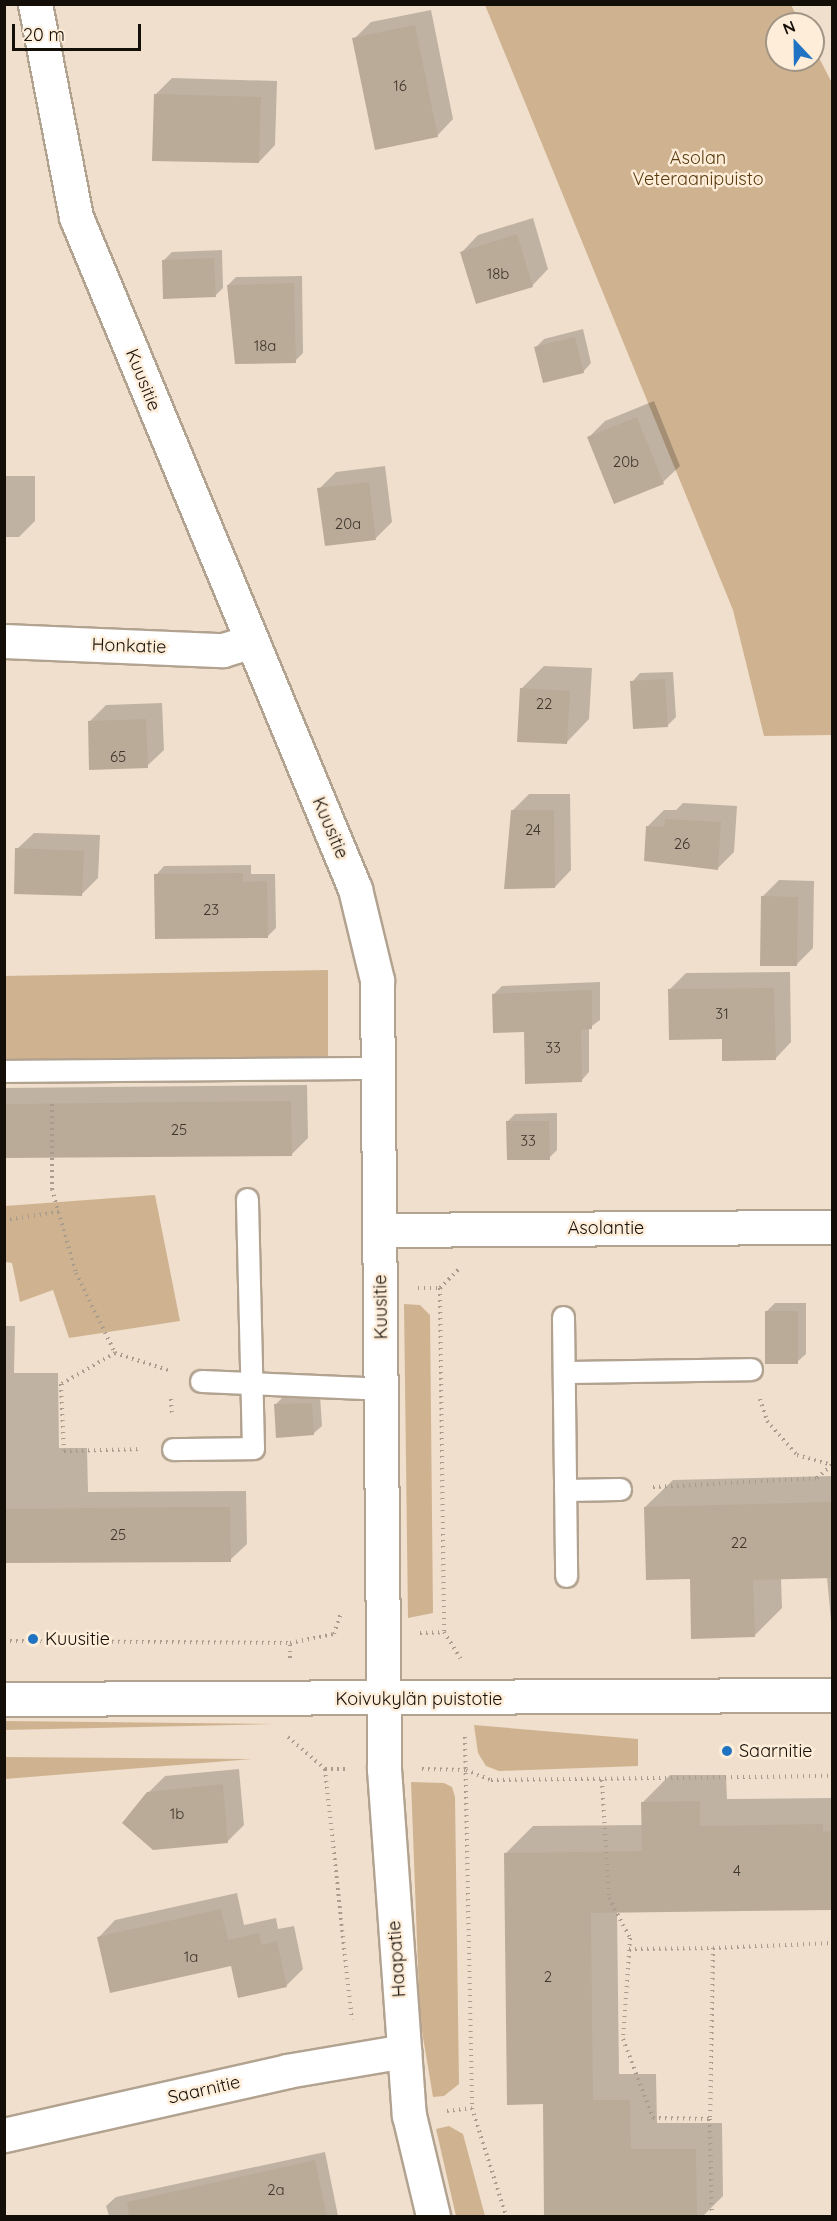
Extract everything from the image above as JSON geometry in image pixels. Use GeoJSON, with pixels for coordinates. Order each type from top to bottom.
{"type":"FeatureCollection","features":[{"type":"Feature","properties":{"kind":"street","name":"Kuusitie"},"geometry":{"type":"LineString","coordinates":[[35,4],[76,217],[355,890],[378,980],[382,1699]]}},
{"type":"Feature","properties":{"kind":"street","name":"Honkatie"},"geometry":{"type":"LineString","coordinates":[[4,641],[223,650],[252,641]]}},
{"type":"Feature","properties":{"kind":"street","name":"Asolantie"},"geometry":{"type":"LineString","coordinates":[[380,1230],[832,1227]]}},
{"type":"Feature","properties":{"kind":"street","name":"Koivukylän puistotie"},"geometry":{"type":"LineString","coordinates":[[4,1699],[463,1700],[832,1695]]}},
{"type":"Feature","properties":{"kind":"street","name":"Haapatie"},"geometry":{"type":"LineString","coordinates":[[382,1699],[384,1769],[409,2115],[433,2217]]}},
{"type":"Feature","properties":{"kind":"street","name":"Saarnitie"},"geometry":{"type":"LineString","coordinates":[[4,2135],[354,2059],[404,2051]]}},
{"type":"Feature","properties":{"kind":"lane"},"geometry":{"type":"LineString","coordinates":[[4,1071],[378,1068]]}},
{"type":"Feature","properties":{"kind":"lane"},"geometry":{"type":"LineString","coordinates":[[173,1449],[253,1448],[247,1199]]}},
{"type":"Feature","properties":{"kind":"lane"},"geometry":{"type":"LineString","coordinates":[[563,1317],[566,1576]]}},
{"type":"Feature","properties":{"kind":"lane"},"geometry":{"type":"LineString","coordinates":[[564,1372],[751,1369]]}},
{"type":"Feature","properties":{"kind":"lane"},"geometry":{"type":"LineString","coordinates":[[201,1381],[382,1389]]}},
{"type":"Feature","properties":{"kind":"lane"},"geometry":{"type":"LineString","coordinates":[[565,1490],[620,1490]]}},
{"type":"Feature","properties":{"kind":"path"},"geometry":{"type":"LineString","coordinates":[[52,1070],[52,1189],[76,1272],[116,1353],[201,1381]]}},
{"type":"Feature","properties":{"kind":"path"},"geometry":{"type":"LineString","coordinates":[[4,1220],[59,1212]]}},
{"type":"Feature","properties":{"kind":"path"},"geometry":{"type":"LineString","coordinates":[[440,1288],[444,1632],[462,1661],[472,2108],[506,2217]]}},
{"type":"Feature","properties":{"kind":"path"},"geometry":{"type":"LineString","coordinates":[[116,1353],[61,1384],[64,1451],[173,1449],[171,1393]]}},
{"type":"Feature","properties":{"kind":"path"},"geometry":{"type":"LineString","coordinates":[[751,1369],[767,1420],[797,1455],[832,1465]]}},
{"type":"Feature","properties":{"kind":"path"},"geometry":{"type":"LineString","coordinates":[[170,1371],[171,1382]]}},
{"type":"Feature","properties":{"kind":"path"},"geometry":{"type":"LineString","coordinates":[[620,1490],[817,1478],[832,1465]]}},
{"type":"Feature","properties":{"kind":"path"},"geometry":{"type":"LineString","coordinates":[[4,1641],[290,1644],[334,1634],[344,1603]]}},
{"type":"Feature","properties":{"kind":"path"},"geometry":{"type":"LineString","coordinates":[[290,1644],[287,1737],[326,1769],[466,1770],[491,1779],[602,1780],[832,1776]]}},
{"type":"Feature","properties":{"kind":"path"},"geometry":{"type":"LineString","coordinates":[[326,1769],[354,2059]]}},
{"type":"Feature","properties":{"kind":"path"},"geometry":{"type":"LineString","coordinates":[[602,1780],[609,1898],[630,1938],[622,2039],[653,2118],[710,2119]]}},
{"type":"Feature","properties":{"kind":"path"},"geometry":{"type":"LineString","coordinates":[[629,1949],[832,1943]]}},
{"type":"Feature","properties":{"kind":"path"},"geometry":{"type":"LineString","coordinates":[[712,2217],[710,2119],[713,1948]]}},
{"type":"Feature","properties":{"kind":"green space","name":"Asolan Veteraanipuisto"},"geometry":{"type":"Polygon","coordinates":[[[485,5],[791,5],[795,12],[765,12],[765,72],[825,72],[825,69],[832,83],[832,735],[764,736],[733,610],[485,5]]]}},
{"type":"Feature","properties":{"kind":"green space"},"geometry":{"type":"Polygon","coordinates":[[[328,970],[328,1058],[5,1070],[4,976],[328,970]]]}},
{"type":"Feature","properties":{"kind":"green space"},"geometry":{"type":"Polygon","coordinates":[[[155,1195],[180,1321],[69,1338],[53,1290],[20,1302],[12,1263],[5,1262],[5,1206],[155,1195]]]}},
{"type":"Feature","properties":{"kind":"green space"},"geometry":{"type":"Polygon","coordinates":[[[404,1304],[420,1305],[430,1315],[433,1613],[408,1618],[404,1304]]]}},
{"type":"Feature","properties":{"kind":"green space"},"geometry":{"type":"Polygon","coordinates":[[[5,1721],[274,1724],[5,1730],[5,1721]]]}},
{"type":"Feature","properties":{"kind":"green space"},"geometry":{"type":"Polygon","coordinates":[[[474,1725],[638,1739],[638,1766],[499,1771],[486,1766],[478,1753],[474,1725]]]}},
{"type":"Feature","properties":{"kind":"green space"},"geometry":{"type":"Polygon","coordinates":[[[5,1757],[252,1759],[5,1779],[5,1757]]]}},
{"type":"Feature","properties":{"kind":"green space"},"geometry":{"type":"Polygon","coordinates":[[[411,1782],[444,1783],[452,1787],[455,1797],[459,2084],[444,2096],[433,2097],[420,2019],[411,1782]]]}},
{"type":"Feature","properties":{"kind":"green space"},"geometry":{"type":"Polygon","coordinates":[[[449,2126],[463,2134],[485,2216],[456,2216],[436,2129],[449,2126]]]}},
{"type":"Feature","properties":{"kind":"building"},"geometry":{"type":"Polygon","coordinates":[[[415,25],[438,137],[375,150],[352,38],[415,25]]]}},
{"type":"Feature","properties":{"kind":"building"},"geometry":{"type":"Polygon","coordinates":[[[154,94],[261,97],[259,163],[152,161],[154,94]]]}},
{"type":"Feature","properties":{"kind":"building"},"geometry":{"type":"Polygon","coordinates":[[[517,234],[533,287],[476,304],[460,252],[517,234]]]}},
{"type":"Feature","properties":{"kind":"building"},"geometry":{"type":"Polygon","coordinates":[[[214,258],[216,297],[163,299],[162,260],[214,258]]]}},
{"type":"Feature","properties":{"kind":"building"},"geometry":{"type":"Polygon","coordinates":[[[294,283],[296,363],[235,364],[227,285],[294,283]]]}},
{"type":"Feature","properties":{"kind":"building"},"geometry":{"type":"Polygon","coordinates":[[[575,337],[584,373],[543,383],[534,347],[575,337]]]}},
{"type":"Feature","properties":{"kind":"building"},"geometry":{"type":"Polygon","coordinates":[[[637,417],[664,484],[614,504],[587,437],[637,417]]]}},
{"type":"Feature","properties":{"kind":"building"},"geometry":{"type":"Polygon","coordinates":[[[369,482],[376,540],[325,546],[317,488],[369,482]]]}},
{"type":"Feature","properties":{"kind":"building"},"geometry":{"type":"Polygon","coordinates":[[[665,679],[668,727],[633,729],[630,681],[665,679]]]}},
{"type":"Feature","properties":{"kind":"building"},"geometry":{"type":"Polygon","coordinates":[[[520,688],[570,691],[567,744],[517,742],[520,688]]]}},
{"type":"Feature","properties":{"kind":"building"},"geometry":{"type":"Polygon","coordinates":[[[146,719],[148,768],[89,770],[88,721],[146,719]]]}},
{"type":"Feature","properties":{"kind":"building"},"geometry":{"type":"Polygon","coordinates":[[[511,810],[554,810],[555,888],[504,889],[511,810]]]}},
{"type":"Feature","properties":{"kind":"building"},"geometry":{"type":"Polygon","coordinates":[[[665,819],[721,822],[718,870],[644,861],[646,826],[664,827],[665,819]]]}},
{"type":"Feature","properties":{"kind":"building"},"geometry":{"type":"Polygon","coordinates":[[[15,848],[84,851],[82,896],[14,894],[15,848]]]}},
{"type":"Feature","properties":{"kind":"building"},"geometry":{"type":"Polygon","coordinates":[[[243,873],[243,882],[267,881],[268,938],[155,939],[154,874],[243,873]]]}},
{"type":"Feature","properties":{"kind":"building"},"geometry":{"type":"Polygon","coordinates":[[[761,896],[798,897],[797,966],[760,966],[761,896]]]}},
{"type":"Feature","properties":{"kind":"building"},"geometry":{"type":"Polygon","coordinates":[[[774,988],[776,1060],[722,1061],[722,1039],[669,1040],[668,989],[774,988]]]}},
{"type":"Feature","properties":{"kind":"building"},"geometry":{"type":"Polygon","coordinates":[[[592,990],[592,1029],[581,1030],[582,1082],[525,1084],[524,1032],[493,1033],[492,994],[592,990]]]}},
{"type":"Feature","properties":{"kind":"building"},"geometry":{"type":"Polygon","coordinates":[[[291,1101],[292,1156],[4,1158],[4,1104],[291,1101]]]}},
{"type":"Feature","properties":{"kind":"building"},"geometry":{"type":"Polygon","coordinates":[[[506,1121],[549,1121],[550,1160],[507,1160],[506,1121]]]}},
{"type":"Feature","properties":{"kind":"building"},"geometry":{"type":"Polygon","coordinates":[[[765,1311],[798,1311],[798,1364],[765,1364],[765,1311]]]}},
{"type":"Feature","properties":{"kind":"building"},"geometry":{"type":"Polygon","coordinates":[[[312,1403],[314,1435],[276,1438],[274,1404],[312,1403]]]}},
{"type":"Feature","properties":{"kind":"building"},"geometry":{"type":"Polygon","coordinates":[[[832,1502],[832,1578],[753,1580],[755,1637],[691,1639],[690,1579],[646,1580],[644,1507],[832,1502]]]}},
{"type":"Feature","properties":{"kind":"building"},"geometry":{"type":"Polygon","coordinates":[[[230,1507],[231,1562],[4,1563],[4,1509],[230,1507]]]}},
{"type":"Feature","properties":{"kind":"building"},"geometry":{"type":"Polygon","coordinates":[[[223,1784],[228,1843],[153,1850],[122,1823],[147,1792],[223,1784]]]}},
{"type":"Feature","properties":{"kind":"building"},"geometry":{"type":"Polygon","coordinates":[[[700,1801],[700,1826],[823,1824],[823,1832],[832,1831],[832,1910],[591,1913],[593,2100],[630,2100],[631,2149],[696,2149],[697,2217],[544,2217],[543,2104],[507,2105],[504,1853],[642,1851],[641,1802],[700,1801]]]}},
{"type":"Feature","properties":{"kind":"building"},"geometry":{"type":"Polygon","coordinates":[[[221,1909],[228,1940],[259,1933],[262,1945],[277,1941],[287,1987],[238,1998],[231,1966],[110,1993],[97,1937],[221,1909]]]}},
{"type":"Feature","properties":{"kind":"building"},"geometry":{"type":"Polygon","coordinates":[[[315,2160],[327,2217],[129,2217],[127,2202],[315,2160]]]}},
{"type":"Feature","properties":{"kind":"place","name":"Kuusitie"},"geometry":{"type":"Point","coordinates":[33,1639]}},
{"type":"Feature","properties":{"kind":"place","name":"Saarnitie"},"geometry":{"type":"Point","coordinates":[727,1751]}}]}
